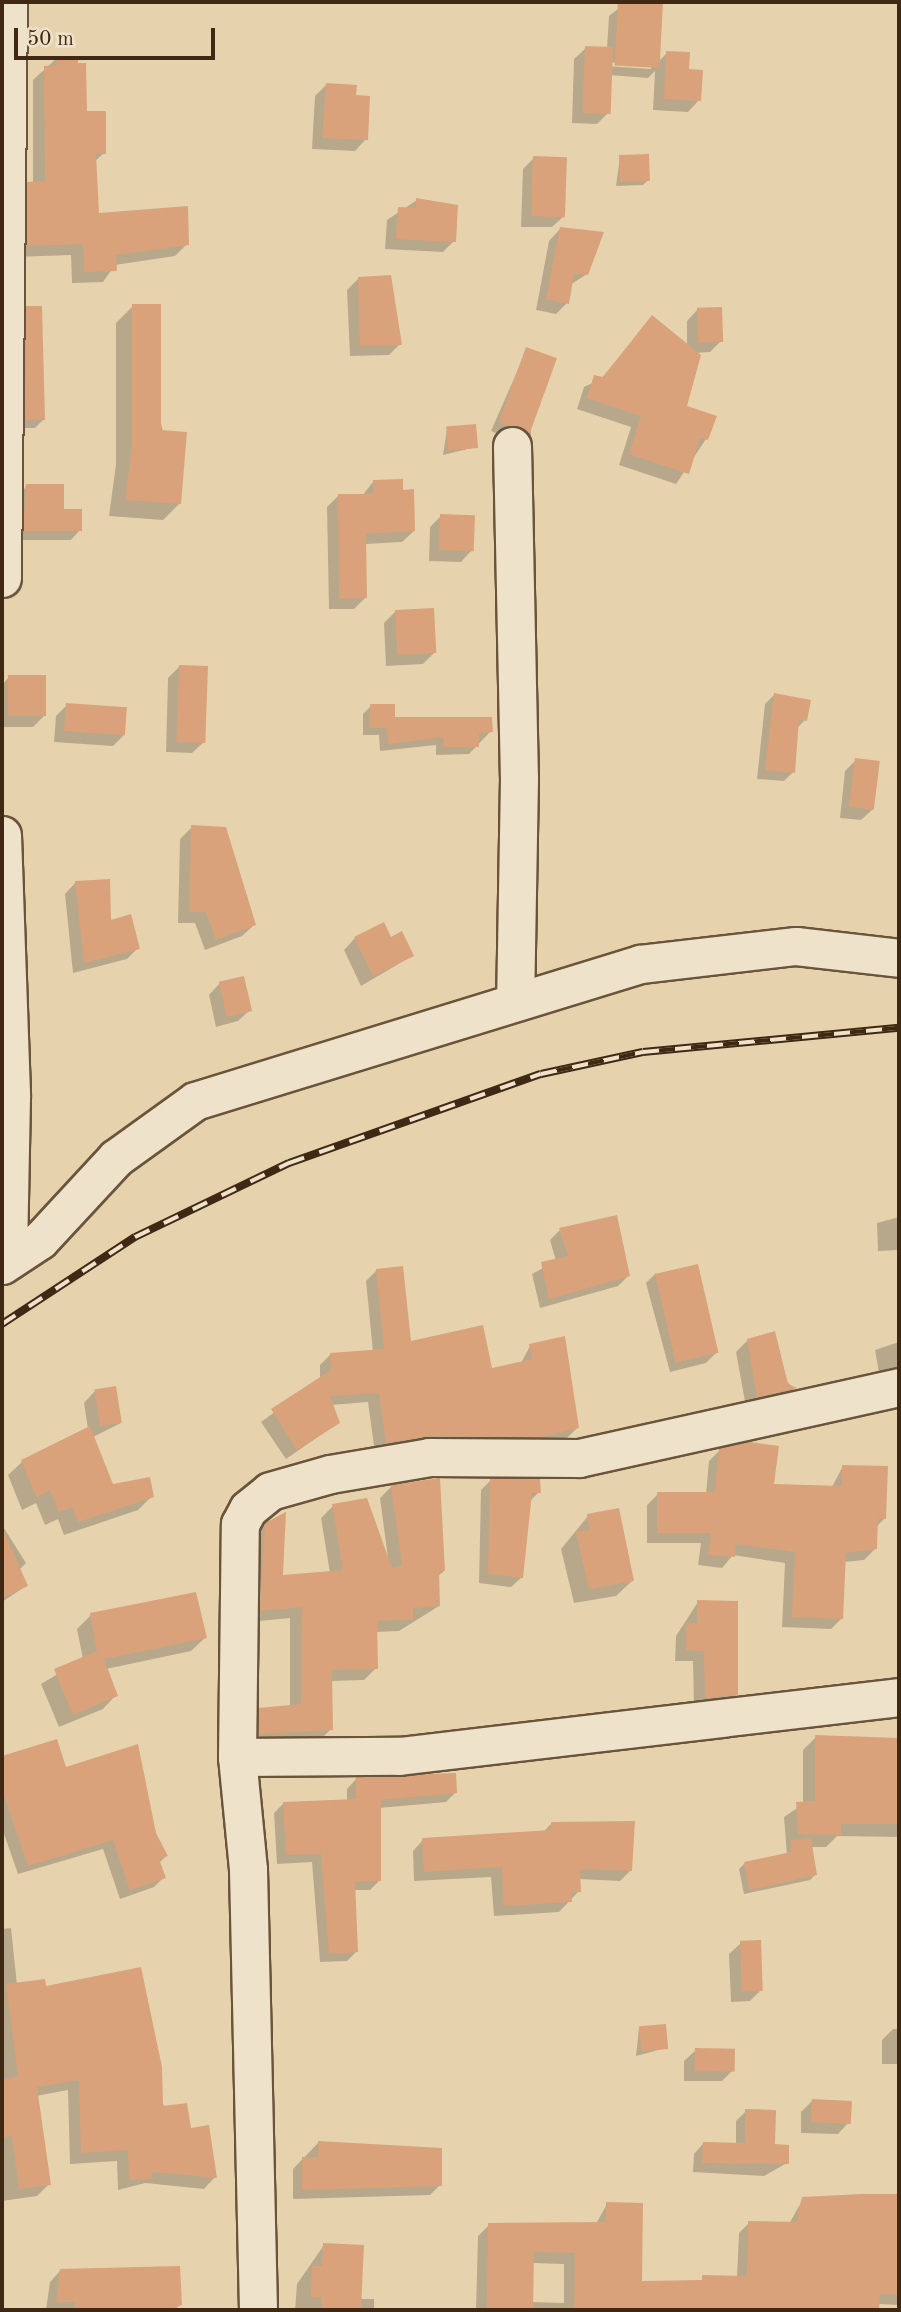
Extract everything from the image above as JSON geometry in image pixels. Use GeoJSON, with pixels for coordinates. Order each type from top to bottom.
{"type":"FeatureCollection","features":[{"type":"Feature","properties":{"kind":"street"},"geometry":{"type":"LineString","coordinates":[[2,578],[8,2]]}},
{"type":"Feature","properties":{"kind":"street"},"geometry":{"type":"LineString","coordinates":[[512,446],[519,778],[515,998]]}},
{"type":"Feature","properties":{"kind":"street"},"geometry":{"type":"LineString","coordinates":[[2,835],[11,1097],[5,1263]]}},
{"type":"Feature","properties":{"kind":"street"},"geometry":{"type":"LineString","coordinates":[[5,1263],[49,1230],[116,1158],[195,1101],[386,1046],[515,998],[640,964],[796,946],[899,958]]}},
{"type":"Feature","properties":{"kind":"street"},"geometry":{"type":"LineString","coordinates":[[258,2310],[248,1869],[237,1757],[240,1524],[270,1491],[429,1457],[579,1458],[899,1387]]}},
{"type":"Feature","properties":{"kind":"street"},"geometry":{"type":"LineString","coordinates":[[237,1757],[398,1756],[899,1697]]}},
{"type":"Feature","properties":{"kind":"building"},"geometry":{"type":"Polygon","coordinates":[[[618,2],[663,2],[660,68],[615,66],[618,2]]]}},
{"type":"Feature","properties":{"kind":"building"},"geometry":{"type":"Polygon","coordinates":[[[585,46],[613,47],[611,114],[583,113],[585,46]]]}},
{"type":"Feature","properties":{"kind":"building"},"geometry":{"type":"Polygon","coordinates":[[[666,51],[690,52],[689,69],[703,70],[701,101],[664,99],[666,51]]]}},
{"type":"Feature","properties":{"kind":"building"},"geometry":{"type":"Polygon","coordinates":[[[56,56],[78,56],[78,63],[86,63],[87,111],[106,111],[106,154],[96,154],[99,213],[188,206],[189,245],[116,255],[117,271],[84,272],[83,244],[26,246],[27,182],[45,181],[44,66],[57,65],[56,56]]]}},
{"type":"Feature","properties":{"kind":"building"},"geometry":{"type":"Polygon","coordinates":[[[326,83],[357,85],[356,95],[370,96],[368,140],[322,138],[326,83]]]}},
{"type":"Feature","properties":{"kind":"building"},"geometry":{"type":"Polygon","coordinates":[[[649,154],[650,181],[620,182],[619,155],[649,154]]]}},
{"type":"Feature","properties":{"kind":"building"},"geometry":{"type":"Polygon","coordinates":[[[533,156],[567,157],[565,217],[531,216],[533,156]]]}},
{"type":"Feature","properties":{"kind":"building"},"geometry":{"type":"Polygon","coordinates":[[[416,198],[458,205],[456,242],[396,239],[398,207],[416,208],[416,198]]]}},
{"type":"Feature","properties":{"kind":"building"},"geometry":{"type":"Polygon","coordinates":[[[560,227],[604,232],[588,275],[574,274],[569,304],[546,299],[560,227]]]}},
{"type":"Feature","properties":{"kind":"building"},"geometry":{"type":"Polygon","coordinates":[[[391,275],[402,345],[360,346],[358,277],[391,275]]]}},
{"type":"Feature","properties":{"kind":"building"},"geometry":{"type":"Polygon","coordinates":[[[132,304],[161,304],[161,430],[187,432],[181,504],[125,500],[132,446],[132,304]]]}},
{"type":"Feature","properties":{"kind":"building"},"geometry":{"type":"Polygon","coordinates":[[[26,306],[42,306],[45,420],[25,420],[26,306]]]}},
{"type":"Feature","properties":{"kind":"building"},"geometry":{"type":"Polygon","coordinates":[[[722,307],[723,342],[698,343],[697,308],[722,307]]]}},
{"type":"Feature","properties":{"kind":"building"},"geometry":{"type":"Polygon","coordinates":[[[652,315],[701,355],[687,406],[717,416],[708,440],[700,438],[689,474],[629,454],[641,416],[587,398],[594,375],[603,377],[652,315]]]}},
{"type":"Feature","properties":{"kind":"building"},"geometry":{"type":"Polygon","coordinates":[[[526,347],[557,358],[530,433],[499,422],[526,347]]]}},
{"type":"Feature","properties":{"kind":"building"},"geometry":{"type":"Polygon","coordinates":[[[476,424],[478,448],[448,451],[446,427],[476,424]]]}},
{"type":"Feature","properties":{"kind":"building"},"geometry":{"type":"Polygon","coordinates":[[[403,479],[403,490],[414,489],[415,531],[366,534],[367,598],[339,599],[338,494],[373,494],[373,480],[403,479]]]}},
{"type":"Feature","properties":{"kind":"building"},"geometry":{"type":"Polygon","coordinates":[[[26,484],[64,484],[64,509],[82,509],[82,531],[23,531],[26,484]]]}},
{"type":"Feature","properties":{"kind":"building"},"geometry":{"type":"Polygon","coordinates":[[[440,514],[475,515],[474,551],[439,550],[440,514]]]}},
{"type":"Feature","properties":{"kind":"building"},"geometry":{"type":"Polygon","coordinates":[[[434,608],[436,653],[397,655],[395,610],[434,608]]]}},
{"type":"Feature","properties":{"kind":"building"},"geometry":{"type":"Polygon","coordinates":[[[179,665],[208,666],[205,743],[176,742],[179,665]]]}},
{"type":"Feature","properties":{"kind":"building"},"geometry":{"type":"Polygon","coordinates":[[[8,675],[46,675],[46,716],[8,716],[8,675]]]}},
{"type":"Feature","properties":{"kind":"building"},"geometry":{"type":"Polygon","coordinates":[[[774,693],[811,700],[807,721],[799,719],[795,773],[765,770],[774,693]]]}},
{"type":"Feature","properties":{"kind":"building"},"geometry":{"type":"Polygon","coordinates":[[[66,703],[127,707],[125,735],[64,731],[66,703]]]}},
{"type":"Feature","properties":{"kind":"building"},"geometry":{"type":"Polygon","coordinates":[[[370,704],[395,704],[395,717],[492,717],[493,732],[479,733],[479,747],[444,747],[443,737],[388,744],[386,728],[370,728],[370,704]]]}},
{"type":"Feature","properties":{"kind":"building"},"geometry":{"type":"Polygon","coordinates":[[[855,758],[880,761],[874,810],[849,807],[855,758]]]}},
{"type":"Feature","properties":{"kind":"building"},"geometry":{"type":"Polygon","coordinates":[[[191,825],[226,827],[256,925],[216,940],[206,912],[189,912],[191,825]]]}},
{"type":"Feature","properties":{"kind":"building"},"geometry":{"type":"Polygon","coordinates":[[[110,879],[111,920],[131,914],[140,949],[84,963],[75,881],[110,879]]]}},
{"type":"Feature","properties":{"kind":"building"},"geometry":{"type":"Polygon","coordinates":[[[384,922],[391,937],[402,931],[414,956],[373,976],[354,937],[384,922]]]}},
{"type":"Feature","properties":{"kind":"building"},"geometry":{"type":"Polygon","coordinates":[[[244,976],[252,1011],[227,1017],[219,982],[244,976]]]}},
{"type":"Feature","properties":{"kind":"building"},"geometry":{"type":"Polygon","coordinates":[[[617,1215],[630,1276],[549,1299],[541,1262],[568,1256],[559,1228],[617,1215]]]}},
{"type":"Feature","properties":{"kind":"building"},"geometry":{"type":"Polygon","coordinates":[[[698,1264],[718,1353],[676,1363],[655,1274],[698,1264]]]}},
{"type":"Feature","properties":{"kind":"building"},"geometry":{"type":"Polygon","coordinates":[[[403,1266],[411,1341],[483,1325],[492,1368],[532,1359],[529,1344],[565,1336],[579,1428],[541,1437],[429,1436],[386,1443],[379,1393],[330,1396],[340,1423],[297,1450],[271,1409],[331,1370],[330,1353],[384,1349],[376,1269],[403,1266]]]}},
{"type":"Feature","properties":{"kind":"building"},"geometry":{"type":"Polygon","coordinates":[[[775,1331],[788,1384],[797,1388],[757,1397],[747,1339],[775,1331]]]}},
{"type":"Feature","properties":{"kind":"building"},"geometry":{"type":"Polygon","coordinates":[[[116,1386],[122,1423],[100,1426],[94,1389],[116,1386]]]}},
{"type":"Feature","properties":{"kind":"building"},"geometry":{"type":"Polygon","coordinates":[[[90,1426],[113,1484],[150,1477],[154,1497],[78,1522],[72,1507],[59,1512],[50,1490],[36,1497],[21,1460],[90,1426]]]}},
{"type":"Feature","properties":{"kind":"building"},"geometry":{"type":"Polygon","coordinates":[[[750,1442],[779,1446],[774,1484],[842,1486],[842,1465],[888,1466],[886,1519],[878,1519],[877,1549],[846,1553],[843,1619],[792,1617],[795,1552],[736,1544],[735,1557],[708,1555],[711,1533],[657,1533],[657,1492],[715,1492],[719,1448],[750,1442]]]}},
{"type":"Feature","properties":{"kind":"building"},"geometry":{"type":"Polygon","coordinates":[[[440,1478],[445,1571],[439,1571],[440,1606],[413,1608],[413,1619],[377,1621],[378,1669],[332,1670],[333,1730],[258,1734],[259,1708],[301,1704],[302,1607],[260,1611],[265,1523],[286,1512],[283,1575],[343,1570],[332,1504],[367,1498],[392,1568],[402,1565],[391,1485],[440,1478]]]}},
{"type":"Feature","properties":{"kind":"building"},"geometry":{"type":"Polygon","coordinates":[[[490,1478],[540,1479],[541,1493],[532,1493],[523,1578],[488,1574],[490,1478]]]}},
{"type":"Feature","properties":{"kind":"building"},"geometry":{"type":"Polygon","coordinates":[[[619,1508],[634,1581],[589,1589],[576,1532],[590,1530],[587,1514],[619,1508]]]}},
{"type":"Feature","properties":{"kind":"building"},"geometry":{"type":"Polygon","coordinates":[[[2,1527],[28,1586],[2,1598],[2,1527]]]}},
{"type":"Feature","properties":{"kind":"building"},"geometry":{"type":"Polygon","coordinates":[[[196,1592],[207,1638],[104,1659],[118,1696],[73,1715],[54,1669],[97,1651],[90,1613],[196,1592]]]}},
{"type":"Feature","properties":{"kind":"building"},"geometry":{"type":"Polygon","coordinates":[[[697,1600],[738,1601],[738,1695],[705,1698],[704,1651],[686,1650],[686,1623],[697,1623],[697,1600]]]}},
{"type":"Feature","properties":{"kind":"building"},"geometry":{"type":"Polygon","coordinates":[[[815,1735],[899,1738],[899,1824],[841,1824],[841,1835],[798,1834],[796,1802],[815,1801],[815,1735]]]}},
{"type":"Feature","properties":{"kind":"building"},"geometry":{"type":"Polygon","coordinates":[[[57,1739],[66,1767],[138,1744],[156,1833],[168,1856],[159,1859],[166,1878],[130,1890],[113,1840],[28,1866],[2,1790],[2,1756],[57,1739]]]}},
{"type":"Feature","properties":{"kind":"building"},"geometry":{"type":"Polygon","coordinates":[[[456,1773],[457,1793],[381,1800],[381,1881],[355,1881],[358,1952],[329,1954],[321,1854],[286,1855],[283,1802],[356,1799],[356,1777],[456,1773]]]}},
{"type":"Feature","properties":{"kind":"building"},"geometry":{"type":"Polygon","coordinates":[[[635,1821],[632,1871],[580,1869],[581,1892],[571,1892],[572,1902],[504,1906],[502,1867],[424,1872],[422,1838],[551,1830],[551,1822],[635,1821]]]}},
{"type":"Feature","properties":{"kind":"building"},"geometry":{"type":"Polygon","coordinates":[[[811,1838],[817,1875],[749,1890],[744,1862],[791,1852],[791,1840],[811,1838]]]}},
{"type":"Feature","properties":{"kind":"building"},"geometry":{"type":"Polygon","coordinates":[[[761,1940],[763,1991],[742,1992],[740,1941],[761,1940]]]}},
{"type":"Feature","properties":{"kind":"building"},"geometry":{"type":"Polygon","coordinates":[[[141,1967],[162,2067],[163,2106],[187,2103],[191,2128],[209,2125],[217,2178],[152,2172],[152,2179],[129,2180],[128,2150],[81,2153],[79,2080],[37,2087],[51,2185],[19,2189],[12,2136],[4,2137],[2,2120],[2,2080],[18,2076],[6,1984],[45,1979],[46,1986],[141,1967]]]}},
{"type":"Feature","properties":{"kind":"building"},"geometry":{"type":"Polygon","coordinates":[[[666,2024],[668,2049],[641,2051],[639,2026],[666,2024]]]}},
{"type":"Feature","properties":{"kind":"building"},"geometry":{"type":"Polygon","coordinates":[[[695,2048],[735,2049],[735,2072],[695,2071],[695,2048]]]}},
{"type":"Feature","properties":{"kind":"building"},"geometry":{"type":"Polygon","coordinates":[[[812,2099],[852,2101],[851,2124],[811,2122],[812,2099]]]}},
{"type":"Feature","properties":{"kind":"building"},"geometry":{"type":"Polygon","coordinates":[[[745,2109],[776,2110],[775,2144],[789,2145],[789,2164],[702,2163],[703,2142],[745,2143],[745,2109]]]}},
{"type":"Feature","properties":{"kind":"building"},"geometry":{"type":"Polygon","coordinates":[[[318,2141],[442,2148],[442,2186],[302,2190],[302,2157],[318,2157],[318,2141]]]}},
{"type":"Feature","properties":{"kind":"building"},"geometry":{"type":"Polygon","coordinates":[[[899,2194],[899,2295],[880,2294],[879,2310],[574,2310],[575,2253],[534,2252],[533,2310],[487,2310],[488,2223],[606,2222],[606,2202],[643,2203],[642,2281],[702,2280],[702,2275],[747,2276],[748,2221],[796,2222],[802,2197],[899,2194]]]}},
{"type":"Feature","properties":{"kind":"building"},"geometry":{"type":"Polygon","coordinates":[[[323,2243],[364,2245],[361,2310],[321,2310],[321,2297],[311,2297],[312,2266],[322,2266],[323,2243]]]}},
{"type":"Feature","properties":{"kind":"building"},"geometry":{"type":"Polygon","coordinates":[[[180,2266],[182,2305],[168,2310],[75,2310],[75,2302],[56,2302],[60,2269],[180,2266]]]}},
{"type":"Feature","properties":{"kind":"railway"},"geometry":{"type":"LineString","coordinates":[[2,1324],[135,1237],[289,1163],[541,1074],[643,1052],[899,1028]]}}]}
